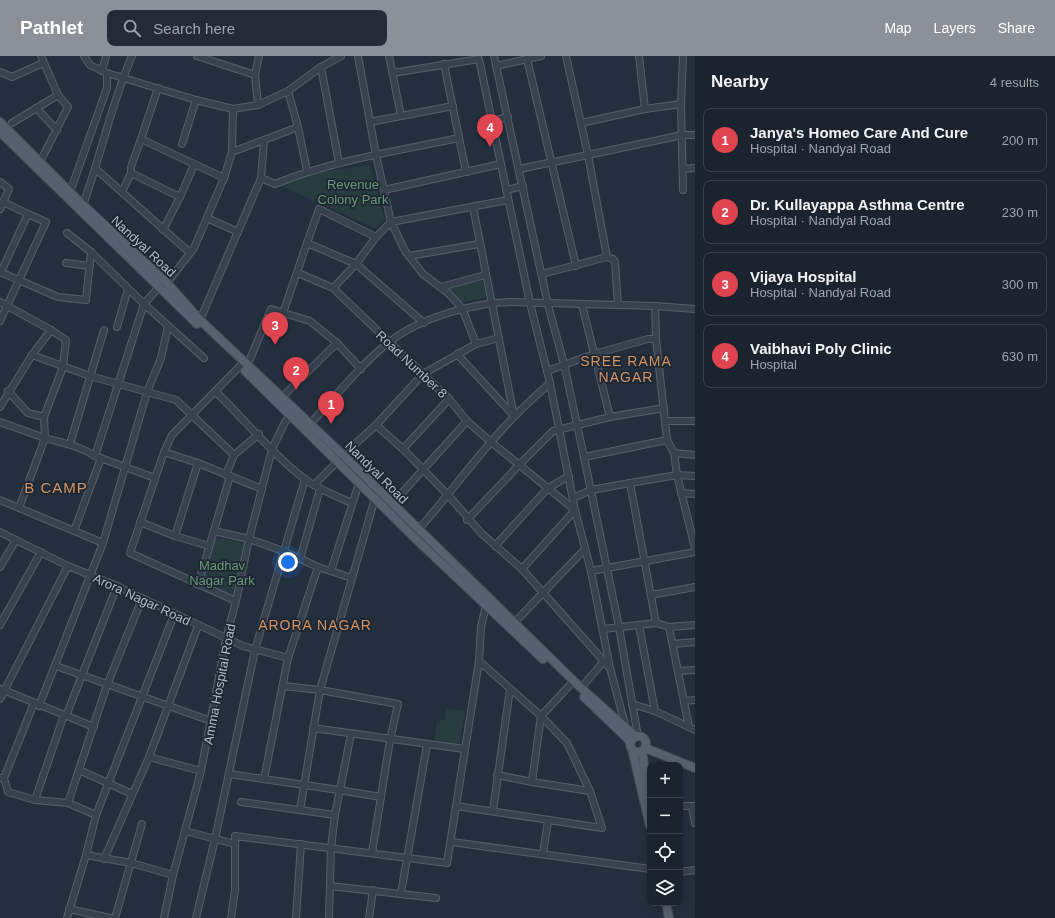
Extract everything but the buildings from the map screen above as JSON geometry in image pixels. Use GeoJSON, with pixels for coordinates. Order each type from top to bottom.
{"type":"FeatureCollection","features":[{"type":"Feature","properties":{"kind":"main road","name":"Nandyal Road"},"geometry":{"type":"LineString","coordinates":[[0,122],[244,366],[340,458],[392,504],[581,688],[626,728],[634,741]]}},
{"type":"Feature","properties":{"kind":"main road","name":"Nandyal Road"},"geometry":{"type":"LineString","coordinates":[[0,132],[200,320],[244,366],[282,397],[294,413],[310,424],[340,458],[359,483],[486,605],[570,685],[634,741]]}},
{"type":"Feature","properties":{"kind":"main road"},"geometry":{"type":"LineString","coordinates":[[634,741],[645,740],[643,749],[650,798]]}},
{"type":"Feature","properties":{"kind":"main road"},"geometry":{"type":"LineString","coordinates":[[634,741],[637,752],[643,749],[695,768]]}},
{"type":"Feature","properties":{"kind":"main road"},"geometry":{"type":"LineString","coordinates":[[634,741],[647,810]]}},
{"type":"Feature","properties":{"kind":"main road"},"geometry":{"type":"LineString","coordinates":[[667,906],[669,918]]}},
{"type":"Feature","properties":{"kind":"main road"},"geometry":{"type":"LineString","coordinates":[[671,906],[673,918]]}},
{"type":"Feature","properties":{"kind":"street"},"geometry":{"type":"LineString","coordinates":[[40,162],[68,107],[58,95],[41,56]]}},
{"type":"Feature","properties":{"kind":"street"},"geometry":{"type":"LineString","coordinates":[[84,56],[90,66],[105,72],[196,100],[233,109],[258,105],[288,91],[321,67],[341,56]]}},
{"type":"Feature","properties":{"kind":"street"},"geometry":{"type":"LineString","coordinates":[[70,192],[107,88],[105,72],[106,56]]}},
{"type":"Feature","properties":{"kind":"street"},"geometry":{"type":"LineString","coordinates":[[83,205],[96,169],[122,77],[132,56]]}},
{"type":"Feature","properties":{"kind":"street"},"geometry":{"type":"LineString","coordinates":[[197,56],[255,75]]}},
{"type":"Feature","properties":{"kind":"street"},"geometry":{"type":"LineString","coordinates":[[258,105],[255,75],[259,56]]}},
{"type":"Feature","properties":{"kind":"street"},"geometry":{"type":"LineString","coordinates":[[358,56],[376,155],[391,222],[405,252],[424,274],[441,287],[462,308],[476,344]]}},
{"type":"Feature","properties":{"kind":"street"},"geometry":{"type":"LineString","coordinates":[[389,56],[401,116]]}},
{"type":"Feature","properties":{"kind":"street"},"geometry":{"type":"LineString","coordinates":[[494,56],[548,305],[564,364],[607,568],[632,704],[634,741]]}},
{"type":"Feature","properties":{"kind":"street"},"geometry":{"type":"LineString","coordinates":[[496,66],[541,56]]}},
{"type":"Feature","properties":{"kind":"street"},"geometry":{"type":"LineString","coordinates":[[566,56],[588,155],[607,256]]}},
{"type":"Feature","properties":{"kind":"street"},"geometry":{"type":"LineString","coordinates":[[639,56],[645,109]]}},
{"type":"Feature","properties":{"kind":"street"},"geometry":{"type":"LineString","coordinates":[[683,56],[681,104],[683,190]]}},
{"type":"Feature","properties":{"kind":"street"},"geometry":{"type":"LineString","coordinates":[[393,73],[479,58],[530,303],[550,383],[575,510],[603,629],[610,668],[626,728]]}},
{"type":"Feature","properties":{"kind":"street"},"geometry":{"type":"LineString","coordinates":[[527,59],[576,266]]}},
{"type":"Feature","properties":{"kind":"street"},"geometry":{"type":"LineString","coordinates":[[0,72],[12,77],[43,63]]}},
{"type":"Feature","properties":{"kind":"street"},"geometry":{"type":"LineString","coordinates":[[444,64],[466,172]]}},
{"type":"Feature","properties":{"kind":"street"},"geometry":{"type":"LineString","coordinates":[[321,67],[339,163]]}},
{"type":"Feature","properties":{"kind":"street"},"geometry":{"type":"LineString","coordinates":[[122,192],[131,173],[131,167],[158,88]]}},
{"type":"Feature","properties":{"kind":"street"},"geometry":{"type":"LineString","coordinates":[[288,91],[298,127],[307,171]]}},
{"type":"Feature","properties":{"kind":"street"},"geometry":{"type":"LineString","coordinates":[[12,123],[58,95]]}},
{"type":"Feature","properties":{"kind":"street"},"geometry":{"type":"LineString","coordinates":[[182,144],[196,100]]}},
{"type":"Feature","properties":{"kind":"street"},"geometry":{"type":"LineString","coordinates":[[581,123],[645,109],[681,104]]}},
{"type":"Feature","properties":{"kind":"street"},"geometry":{"type":"LineString","coordinates":[[370,122],[453,106]]}},
{"type":"Feature","properties":{"kind":"street"},"geometry":{"type":"LineString","coordinates":[[36,108],[57,130]]}},
{"type":"Feature","properties":{"kind":"street"},"geometry":{"type":"LineString","coordinates":[[74,530],[98,457],[118,384],[144,304],[163,285],[194,248],[224,178],[232,152],[233,109]]}},
{"type":"Feature","properties":{"kind":"street"},"geometry":{"type":"LineString","coordinates":[[492,121],[508,117]]}},
{"type":"Feature","properties":{"kind":"street"},"geometry":{"type":"LineString","coordinates":[[232,152],[298,127]]}},
{"type":"Feature","properties":{"kind":"street"},"geometry":{"type":"LineString","coordinates":[[519,170],[682,135],[695,134]]}},
{"type":"Feature","properties":{"kind":"street"},"geometry":{"type":"LineString","coordinates":[[261,178],[275,184],[307,171],[339,163],[459,138]]}},
{"type":"Feature","properties":{"kind":"street"},"geometry":{"type":"LineString","coordinates":[[141,139],[224,178]]}},
{"type":"Feature","properties":{"kind":"street"},"geometry":{"type":"LineString","coordinates":[[200,320],[261,178],[264,140]]}},
{"type":"Feature","properties":{"kind":"street"},"geometry":{"type":"LineString","coordinates":[[384,190],[501,164]]}},
{"type":"Feature","properties":{"kind":"street"},"geometry":{"type":"LineString","coordinates":[[164,230],[194,165]]}},
{"type":"Feature","properties":{"kind":"street"},"geometry":{"type":"LineString","coordinates":[[683,169],[695,168]]}},
{"type":"Feature","properties":{"kind":"street"},"geometry":{"type":"LineString","coordinates":[[96,169],[190,253]]}},
{"type":"Feature","properties":{"kind":"street"},"geometry":{"type":"LineString","coordinates":[[131,173],[180,197]]}},
{"type":"Feature","properties":{"kind":"street"},"geometry":{"type":"LineString","coordinates":[[0,182],[9,189],[0,209]]}},
{"type":"Feature","properties":{"kind":"street"},"geometry":{"type":"LineString","coordinates":[[506,190],[523,186]]}},
{"type":"Feature","properties":{"kind":"street"},"geometry":{"type":"LineString","coordinates":[[333,288],[356,264],[376,237],[391,222],[508,200]]}},
{"type":"Feature","properties":{"kind":"street"},"geometry":{"type":"LineString","coordinates":[[0,320],[20,281],[46,222],[3,202]]}},
{"type":"Feature","properties":{"kind":"street"},"geometry":{"type":"LineString","coordinates":[[473,207],[479,244],[514,416]]}},
{"type":"Feature","properties":{"kind":"street"},"geometry":{"type":"LineString","coordinates":[[283,313],[319,209],[376,237]]}},
{"type":"Feature","properties":{"kind":"street"},"geometry":{"type":"LineString","coordinates":[[28,214],[0,272],[58,297],[86,300],[91,252]]}},
{"type":"Feature","properties":{"kind":"street"},"geometry":{"type":"LineString","coordinates":[[207,218],[238,232]]}},
{"type":"Feature","properties":{"kind":"street"},"geometry":{"type":"LineString","coordinates":[[67,233],[91,252],[128,289],[204,358]]}},
{"type":"Feature","properties":{"kind":"street"},"geometry":{"type":"LineString","coordinates":[[307,243],[356,264],[424,322]]}},
{"type":"Feature","properties":{"kind":"street"},"geometry":{"type":"LineString","coordinates":[[409,256],[479,244]]}},
{"type":"Feature","properties":{"kind":"street"},"geometry":{"type":"LineString","coordinates":[[542,274],[576,266],[607,256],[615,262],[618,306]]}},
{"type":"Feature","properties":{"kind":"street"},"geometry":{"type":"LineString","coordinates":[[66,263],[90,266]]}},
{"type":"Feature","properties":{"kind":"street","name":"Road Number 8"},"geometry":{"type":"LineString","coordinates":[[298,273],[333,288],[449,399],[467,421],[575,510]]}},
{"type":"Feature","properties":{"kind":"street"},"geometry":{"type":"LineString","coordinates":[[441,287],[486,275]]}},
{"type":"Feature","properties":{"kind":"street"},"geometry":{"type":"LineString","coordinates":[[117,327],[128,289]]}},
{"type":"Feature","properties":{"kind":"street"},"geometry":{"type":"LineString","coordinates":[[0,302],[66,340],[64,367],[44,417],[45,438],[19,508]]}},
{"type":"Feature","properties":{"kind":"street"},"geometry":{"type":"LineString","coordinates":[[310,424],[361,368],[388,342],[424,322],[462,308],[492,303],[530,303],[548,305],[656,306],[695,309]]}},
{"type":"Feature","properties":{"kind":"street"},"geometry":{"type":"LineString","coordinates":[[582,305],[610,417]]}},
{"type":"Feature","properties":{"kind":"street"},"geometry":{"type":"LineString","coordinates":[[656,306],[656,339],[667,440],[674,453],[681,493],[693,530],[695,548]]}},
{"type":"Feature","properties":{"kind":"street"},"geometry":{"type":"LineString","coordinates":[[236,602],[130,553],[164,452],[172,435],[192,414],[244,366],[271,309],[310,321],[337,343],[361,368]]}},
{"type":"Feature","properties":{"kind":"street"},"geometry":{"type":"LineString","coordinates":[[96,816],[68,803],[35,800],[8,792],[2,778],[56,666],[92,575],[103,543],[147,392],[161,358],[168,326]]}},
{"type":"Feature","properties":{"kind":"street"},"geometry":{"type":"LineString","coordinates":[[0,407],[2,399],[51,330]]}},
{"type":"Feature","properties":{"kind":"street"},"geometry":{"type":"LineString","coordinates":[[70,444],[104,330]]}},
{"type":"Feature","properties":{"kind":"street"},"geometry":{"type":"LineString","coordinates":[[300,559],[317,487],[340,458],[376,425],[423,374],[476,344],[499,338]]}},
{"type":"Feature","properties":{"kind":"street"},"geometry":{"type":"LineString","coordinates":[[547,371],[594,354],[648,339],[656,339]]}},
{"type":"Feature","properties":{"kind":"street"},"geometry":{"type":"LineString","coordinates":[[282,397],[337,343]]}},
{"type":"Feature","properties":{"kind":"street"},"geometry":{"type":"LineString","coordinates":[[457,354],[514,416]]}},
{"type":"Feature","properties":{"kind":"street"},"geometry":{"type":"LineString","coordinates":[[32,355],[90,376],[176,400],[234,455]]}},
{"type":"Feature","properties":{"kind":"street"},"geometry":{"type":"LineString","coordinates":[[418,530],[449,496],[491,442],[514,416],[550,383]]}},
{"type":"Feature","properties":{"kind":"street"},"geometry":{"type":"LineString","coordinates":[[8,391],[28,413],[44,417]]}},
{"type":"Feature","properties":{"kind":"street"},"geometry":{"type":"LineString","coordinates":[[216,392],[259,434],[272,449],[305,479],[317,487],[352,503]]}},
{"type":"Feature","properties":{"kind":"street"},"geometry":{"type":"LineString","coordinates":[[403,448],[449,399]]}},
{"type":"Feature","properties":{"kind":"street"},"geometry":{"type":"LineString","coordinates":[[467,520],[553,431],[610,417],[664,408]]}},
{"type":"Feature","properties":{"kind":"street"},"geometry":{"type":"LineString","coordinates":[[272,449],[285,422],[294,413]]}},
{"type":"Feature","properties":{"kind":"street"},"geometry":{"type":"LineString","coordinates":[[392,504],[467,421]]}},
{"type":"Feature","properties":{"kind":"street"},"geometry":{"type":"LineString","coordinates":[[666,421],[695,421]]}},
{"type":"Feature","properties":{"kind":"street"},"geometry":{"type":"LineString","coordinates":[[0,422],[45,438],[87,450],[98,457],[155,478]]}},
{"type":"Feature","properties":{"kind":"street"},"geometry":{"type":"LineString","coordinates":[[376,425],[403,448],[423,471],[449,496],[467,520],[522,569],[610,668]]}},
{"type":"Feature","properties":{"kind":"street"},"geometry":{"type":"LineString","coordinates":[[198,585],[234,455],[259,434]]}},
{"type":"Feature","properties":{"kind":"street"},"geometry":{"type":"LineString","coordinates":[[584,457],[667,440]]}},
{"type":"Feature","properties":{"kind":"street","name":"Amma Hospital Road"},"geometry":{"type":"LineString","coordinates":[[164,918],[173,875],[201,771],[226,638],[236,602],[249,539],[272,449]]}},
{"type":"Feature","properties":{"kind":"street"},"geometry":{"type":"LineString","coordinates":[[164,452],[198,463],[262,489]]}},
{"type":"Feature","properties":{"kind":"street"},"geometry":{"type":"LineString","coordinates":[[674,453],[695,455]]}},
{"type":"Feature","properties":{"kind":"street"},"geometry":{"type":"LineString","coordinates":[[175,536],[198,463]]}},
{"type":"Feature","properties":{"kind":"street"},"geometry":{"type":"LineString","coordinates":[[573,498],[591,490],[677,475],[695,476]]}},
{"type":"Feature","properties":{"kind":"street"},"geometry":{"type":"LineString","coordinates":[[495,546],[548,488],[569,476]]}},
{"type":"Feature","properties":{"kind":"street"},"geometry":{"type":"LineString","coordinates":[[196,918],[215,839],[255,650],[305,479]]}},
{"type":"Feature","properties":{"kind":"street"},"geometry":{"type":"LineString","coordinates":[[331,571],[359,483]]}},
{"type":"Feature","properties":{"kind":"street"},"geometry":{"type":"LineString","coordinates":[[630,483],[656,623]]}},
{"type":"Feature","properties":{"kind":"street"},"geometry":{"type":"LineString","coordinates":[[681,493],[695,494]]}},
{"type":"Feature","properties":{"kind":"street"},"geometry":{"type":"LineString","coordinates":[[300,810],[320,690],[375,498]]}},
{"type":"Feature","properties":{"kind":"street"},"geometry":{"type":"LineString","coordinates":[[0,500],[103,543]]}},
{"type":"Feature","properties":{"kind":"street"},"geometry":{"type":"LineString","coordinates":[[522,569],[575,510]]}},
{"type":"Feature","properties":{"kind":"street"},"geometry":{"type":"LineString","coordinates":[[140,522],[175,536],[209,546]]}},
{"type":"Feature","properties":{"kind":"street"},"geometry":{"type":"LineString","coordinates":[[214,531],[249,539],[283,551],[318,567],[352,578]]}},
{"type":"Feature","properties":{"kind":"street","name":"Arora Nagar Road"},"geometry":{"type":"LineString","coordinates":[[0,532],[68,566],[117,586],[198,626],[255,650],[288,658]]}},
{"type":"Feature","properties":{"kind":"street"},"geometry":{"type":"LineString","coordinates":[[0,567],[16,540]]}},
{"type":"Feature","properties":{"kind":"street"},"geometry":{"type":"LineString","coordinates":[[514,623],[585,548]]}},
{"type":"Feature","properties":{"kind":"street"},"geometry":{"type":"LineString","coordinates":[[0,626],[41,552]]}},
{"type":"Feature","properties":{"kind":"street"},"geometry":{"type":"LineString","coordinates":[[590,571],[695,552]]}},
{"type":"Feature","properties":{"kind":"street"},"geometry":{"type":"LineString","coordinates":[[0,699],[2,689],[68,566]]}},
{"type":"Feature","properties":{"kind":"street"},"geometry":{"type":"LineString","coordinates":[[264,779],[288,658],[318,567]]}},
{"type":"Feature","properties":{"kind":"street"},"geometry":{"type":"LineString","coordinates":[[35,800],[65,715],[117,586]]}},
{"type":"Feature","properties":{"kind":"street"},"geometry":{"type":"LineString","coordinates":[[651,595],[695,587]]}},
{"type":"Feature","properties":{"kind":"street"},"geometry":{"type":"LineString","coordinates":[[68,803],[107,685],[142,599]]}},
{"type":"Feature","properties":{"kind":"street"},"geometry":{"type":"LineString","coordinates":[[231,918],[235,890],[235,836],[447,863],[452,842],[464,750],[479,661],[481,627],[486,605]]}},
{"type":"Feature","properties":{"kind":"street"},"geometry":{"type":"LineString","coordinates":[[67,918],[96,816],[108,782],[174,615]]}},
{"type":"Feature","properties":{"kind":"street"},"geometry":{"type":"LineString","coordinates":[[603,629],[656,623],[670,627],[695,625]]}},
{"type":"Feature","properties":{"kind":"street"},"geometry":{"type":"LineString","coordinates":[[638,625],[655,711]]}},
{"type":"Feature","properties":{"kind":"street"},"geometry":{"type":"LineString","coordinates":[[104,859],[149,757],[198,626]]}},
{"type":"Feature","properties":{"kind":"street"},"geometry":{"type":"LineString","coordinates":[[670,627],[684,701],[692,728]]}},
{"type":"Feature","properties":{"kind":"street"},"geometry":{"type":"LineString","coordinates":[[673,644],[695,642]]}},
{"type":"Feature","properties":{"kind":"street"},"geometry":{"type":"LineString","coordinates":[[456,806],[602,828],[590,791],[567,743],[541,716],[479,661]]}},
{"type":"Feature","properties":{"kind":"street"},"geometry":{"type":"LineString","coordinates":[[581,688],[604,661]]}},
{"type":"Feature","properties":{"kind":"street"},"geometry":{"type":"LineString","coordinates":[[56,666],[211,721]]}},
{"type":"Feature","properties":{"kind":"street"},"geometry":{"type":"LineString","coordinates":[[678,671],[695,670]]}},
{"type":"Feature","properties":{"kind":"street"},"geometry":{"type":"LineString","coordinates":[[532,782],[541,716],[570,685]]}},
{"type":"Feature","properties":{"kind":"street"},"geometry":{"type":"LineString","coordinates":[[283,686],[320,690],[398,704],[390,740],[372,853]]}},
{"type":"Feature","properties":{"kind":"street"},"geometry":{"type":"LineString","coordinates":[[2,689],[37,705],[94,727]]}},
{"type":"Feature","properties":{"kind":"street"},"geometry":{"type":"LineString","coordinates":[[493,812],[510,689]]}},
{"type":"Feature","properties":{"kind":"street"},"geometry":{"type":"LineString","coordinates":[[684,701],[695,700]]}},
{"type":"Feature","properties":{"kind":"street"},"geometry":{"type":"LineString","coordinates":[[632,704],[655,711],[692,728]]}},
{"type":"Feature","properties":{"kind":"street"},"geometry":{"type":"LineString","coordinates":[[313,728],[464,750]]}},
{"type":"Feature","properties":{"kind":"street"},"geometry":{"type":"LineString","coordinates":[[330,918],[331,848],[339,790],[351,734]]}},
{"type":"Feature","properties":{"kind":"street"},"geometry":{"type":"LineString","coordinates":[[401,894],[427,745]]}},
{"type":"Feature","properties":{"kind":"street"},"geometry":{"type":"LineString","coordinates":[[149,757],[201,771]]}},
{"type":"Feature","properties":{"kind":"street"},"geometry":{"type":"LineString","coordinates":[[79,770],[132,794]]}},
{"type":"Feature","properties":{"kind":"street"},"geometry":{"type":"LineString","coordinates":[[229,774],[381,797]]}},
{"type":"Feature","properties":{"kind":"street"},"geometry":{"type":"LineString","coordinates":[[497,775],[590,791]]}},
{"type":"Feature","properties":{"kind":"street"},"geometry":{"type":"LineString","coordinates":[[241,802],[335,815]]}},
{"type":"Feature","properties":{"kind":"street"},"geometry":{"type":"LineString","coordinates":[[693,806],[695,823]]}},
{"type":"Feature","properties":{"kind":"street"},"geometry":{"type":"LineString","coordinates":[[543,854],[548,821]]}},
{"type":"Feature","properties":{"kind":"street"},"geometry":{"type":"LineString","coordinates":[[115,918],[142,824]]}},
{"type":"Feature","properties":{"kind":"street"},"geometry":{"type":"LineString","coordinates":[[185,831],[235,844]]}},
{"type":"Feature","properties":{"kind":"street"},"geometry":{"type":"LineString","coordinates":[[452,842],[647,869]]}},
{"type":"Feature","properties":{"kind":"street"},"geometry":{"type":"LineString","coordinates":[[296,918],[301,844]]}},
{"type":"Feature","properties":{"kind":"street"},"geometry":{"type":"LineString","coordinates":[[86,855],[131,863],[173,875]]}},
{"type":"Feature","properties":{"kind":"street"},"geometry":{"type":"LineString","coordinates":[[683,872],[695,870]]}},
{"type":"Feature","properties":{"kind":"street"},"geometry":{"type":"LineString","coordinates":[[330,886],[436,898]]}},
{"type":"Feature","properties":{"kind":"street"},"geometry":{"type":"LineString","coordinates":[[369,918],[373,890]]}},
{"type":"Feature","properties":{"kind":"street"},"geometry":{"type":"LineString","coordinates":[[69,909],[99,917],[110,918]]}},
{"type":"Feature","properties":{"kind":"green space","name":"Revenue Colony Park"},"geometry":{"type":"Polygon","coordinates":[[[370,165],[385,220],[375,228],[279,185],[308,174],[370,165]]]}},
{"type":"Feature","properties":{"kind":"green space"},"geometry":{"type":"Polygon","coordinates":[[[482,280],[487,297],[460,303],[446,288],[482,280]]]}},
{"type":"Feature","properties":{"kind":"green space","name":"Madhav Nagar Park"},"geometry":{"type":"Polygon","coordinates":[[[214,537],[244,543],[235,595],[202,584],[214,537]]]}},
{"type":"Feature","properties":{"kind":"green space"},"geometry":{"type":"Polygon","coordinates":[[[446,708],[465,711],[459,746],[434,742],[437,721],[445,720],[446,708]]]}},
{"type":"Feature","properties":{"kind":"place","name":"Vaibhavi Poly Clinic"},"geometry":{"type":"Point","coordinates":[490,147]}},
{"type":"Feature","properties":{"kind":"place","name":"Vijaya Hospital"},"geometry":{"type":"Point","coordinates":[275,345]}},
{"type":"Feature","properties":{"kind":"place","name":"Dr. Kullayappa Asthma Centre"},"geometry":{"type":"Point","coordinates":[296,390]}},
{"type":"Feature","properties":{"kind":"place","name":"Janya's Homeo Care And Cure"},"geometry":{"type":"Point","coordinates":[331,424]}},
{"type":"Feature","properties":{"kind":"district","name":"SREE RAMA NAGAR"},"geometry":{"type":"Point","coordinates":[626,370]}},
{"type":"Feature","properties":{"kind":"district","name":"B CAMP"},"geometry":{"type":"Point","coordinates":[56,488]}},
{"type":"Feature","properties":{"kind":"district","name":"ARORA NAGAR"},"geometry":{"type":"Point","coordinates":[315,625]}}]}
